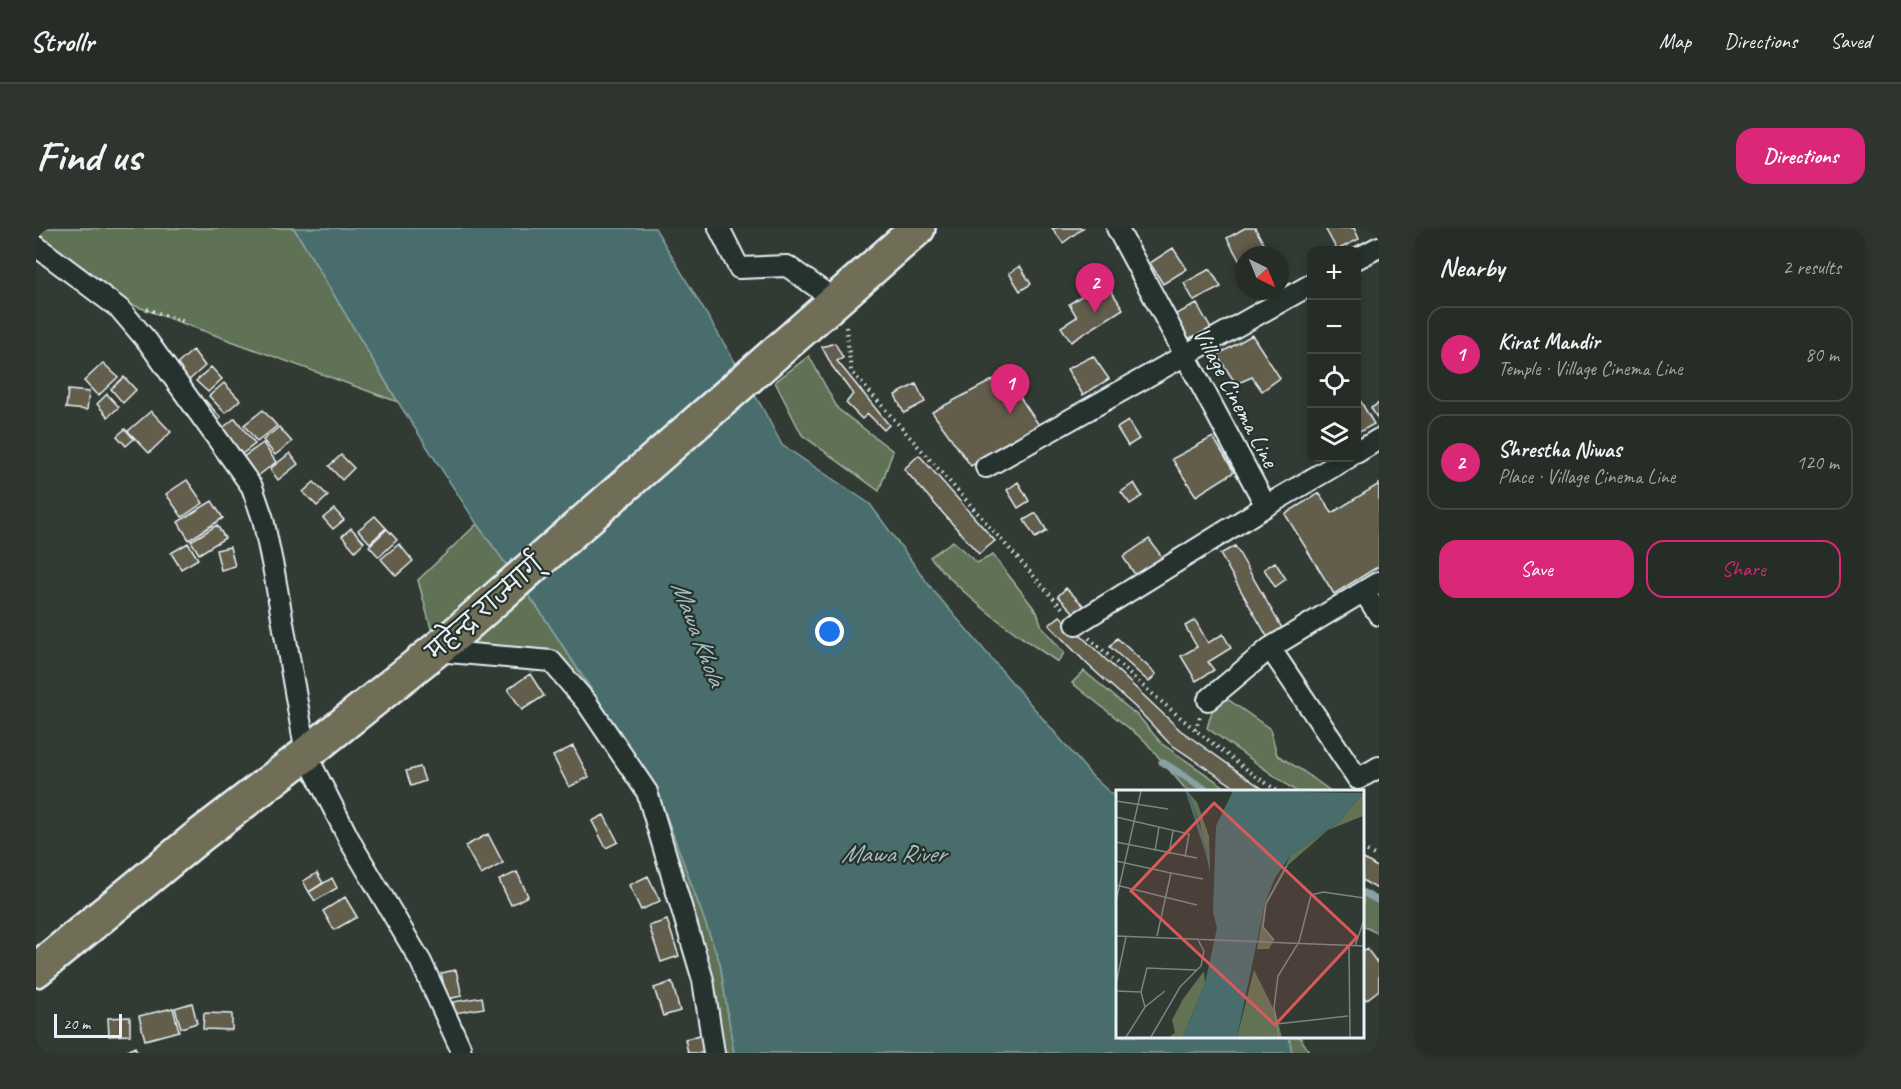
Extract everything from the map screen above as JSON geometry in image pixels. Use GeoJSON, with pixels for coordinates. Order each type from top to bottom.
{"type":"FeatureCollection","features":[{"type":"Feature","properties":{"kind":"highway","name":"महेन्द्र राज्मार्ग्"},"geometry":{"type":"LineString","coordinates":[[36,970],[198,837],[447,642],[918,228]]}},
{"type":"Feature","properties":{"kind":"street"},"geometry":{"type":"LineString","coordinates":[[719,228],[740,268],[787,266],[830,304]]}},
{"type":"Feature","properties":{"kind":"street","name":"Village Cinema Line"},"geometry":{"type":"LineString","coordinates":[[1117,228],[1266,506],[1341,462]]}},
{"type":"Feature","properties":{"kind":"street"},"geometry":{"type":"LineString","coordinates":[[36,246],[120,309],[148,342],[252,487],[263,519],[274,572],[306,754],[351,843],[421,962],[461,1053]]}},
{"type":"Feature","properties":{"kind":"street"},"geometry":{"type":"LineString","coordinates":[[1361,257],[1379,247]]}},
{"type":"Feature","properties":{"kind":"street"},"geometry":{"type":"LineString","coordinates":[[986,467],[1307,286]]}},
{"type":"Feature","properties":{"kind":"street"},"geometry":{"type":"LineString","coordinates":[[1361,450],[1379,440]]}},
{"type":"Feature","properties":{"kind":"street"},"geometry":{"type":"LineString","coordinates":[[1076,624],[1266,506]]}},
{"type":"Feature","properties":{"kind":"street"},"geometry":{"type":"LineString","coordinates":[[1208,700],[1270,648],[1371,587],[1379,615]]}},
{"type":"Feature","properties":{"kind":"street"},"geometry":{"type":"LineString","coordinates":[[447,642],[551,661],[587,703],[647,792],[703,980],[714,1053]]}},
{"type":"Feature","properties":{"kind":"street"},"geometry":{"type":"LineString","coordinates":[[1270,648],[1358,779],[1379,767]]}},
{"type":"Feature","properties":{"kind":"path"},"geometry":{"type":"LineString","coordinates":[[830,304],[844,312],[851,371],[1076,624],[1152,696],[1233,761],[1276,790]]}},
{"type":"Feature","properties":{"kind":"path"},"geometry":{"type":"LineString","coordinates":[[1364,849],[1379,858]]}},
{"type":"Feature","properties":{"kind":"green space"},"geometry":{"type":"Polygon","coordinates":[[[36,228],[294,228],[398,402],[81,286],[36,259],[36,228]]]}},
{"type":"Feature","properties":{"kind":"green space"},"geometry":{"type":"Polygon","coordinates":[[[809,356],[838,409],[893,451],[879,491],[802,435],[775,382],[809,356]]]}},
{"type":"Feature","properties":{"kind":"green space"},"geometry":{"type":"Polygon","coordinates":[[[477,524],[540,611],[657,790],[720,963],[734,1053],[714,1053],[647,792],[551,661],[437,651],[418,580],[477,524]]]}},
{"type":"Feature","properties":{"kind":"green space"},"geometry":{"type":"Polygon","coordinates":[[[953,541],[977,563],[993,555],[1037,612],[1042,627],[1064,653],[1058,662],[990,614],[930,557],[953,541]]]}},
{"type":"Feature","properties":{"kind":"green space"},"geometry":{"type":"Polygon","coordinates":[[[1084,671],[1139,717],[1162,744],[1229,790],[1186,790],[1145,741],[1072,683],[1084,671]]]}},
{"type":"Feature","properties":{"kind":"green space"},"geometry":{"type":"Polygon","coordinates":[[[1226,698],[1270,729],[1277,755],[1329,790],[1294,790],[1207,728],[1214,704],[1226,698]]]}},
{"type":"Feature","properties":{"kind":"green space"},"geometry":{"type":"Polygon","coordinates":[[[1364,893],[1379,901],[1379,934],[1364,926],[1364,893]]]}},
{"type":"Feature","properties":{"kind":"green space"},"geometry":{"type":"Polygon","coordinates":[[[1289,1038],[1301,1038],[1310,1053],[1292,1053],[1289,1038]]]}},
{"type":"Feature","properties":{"kind":"water","name":"Mawa River"},"geometry":{"type":"Polygon","coordinates":[[[294,228],[655,228],[762,407],[782,445],[870,504],[932,589],[1092,776],[1116,798],[1116,1038],[1289,1038],[1292,1053],[734,1053],[720,963],[657,790],[540,611],[477,524],[398,402],[294,228]]]}},
{"type":"Feature","properties":{"kind":"building"},"geometry":{"type":"Polygon","coordinates":[[[1052,228],[1083,228],[1063,243],[1052,228]]]}},
{"type":"Feature","properties":{"kind":"building"},"geometry":{"type":"Polygon","coordinates":[[[1245,228],[1255,228],[1265,246],[1235,246],[1235,253],[1227,238],[1245,228]]]}},
{"type":"Feature","properties":{"kind":"building"},"geometry":{"type":"Polygon","coordinates":[[[1325,228],[1354,228],[1359,239],[1345,246],[1335,246],[1325,228]]]}},
{"type":"Feature","properties":{"kind":"building"},"geometry":{"type":"Polygon","coordinates":[[[1173,248],[1187,269],[1163,284],[1150,263],[1173,248]]]}},
{"type":"Feature","properties":{"kind":"building"},"geometry":{"type":"Polygon","coordinates":[[[1020,266],[1031,284],[1020,291],[1009,273],[1020,266]]]}},
{"type":"Feature","properties":{"kind":"building"},"geometry":{"type":"Polygon","coordinates":[[[1210,269],[1221,287],[1194,301],[1184,283],[1210,269]]]}},
{"type":"Feature","properties":{"kind":"building"},"geometry":{"type":"Polygon","coordinates":[[[1105,281],[1123,309],[1071,342],[1061,327],[1077,317],[1069,304],[1105,281]]]}},
{"type":"Feature","properties":{"kind":"building"},"geometry":{"type":"Polygon","coordinates":[[[1197,304],[1211,329],[1185,340],[1172,316],[1197,304]]]}},
{"type":"Feature","properties":{"kind":"building"},"geometry":{"type":"Polygon","coordinates":[[[1252,335],[1280,378],[1262,391],[1252,377],[1236,384],[1217,355],[1252,335]]]}},
{"type":"Feature","properties":{"kind":"building"},"geometry":{"type":"Polygon","coordinates":[[[835,343],[843,358],[837,361],[889,425],[884,430],[868,414],[862,419],[846,403],[853,394],[832,366],[822,347],[835,343]]]}},
{"type":"Feature","properties":{"kind":"building"},"geometry":{"type":"Polygon","coordinates":[[[193,350],[205,366],[177,391],[164,376],[193,350]]]}},
{"type":"Feature","properties":{"kind":"building"},"geometry":{"type":"Polygon","coordinates":[[[1093,356],[1109,379],[1083,395],[1067,369],[1093,356]]]}},
{"type":"Feature","properties":{"kind":"building"},"geometry":{"type":"Polygon","coordinates":[[[103,363],[118,377],[98,396],[84,381],[103,363]]]}},
{"type":"Feature","properties":{"kind":"building"},"geometry":{"type":"Polygon","coordinates":[[[211,367],[222,379],[208,392],[196,381],[211,367]]]}},
{"type":"Feature","properties":{"kind":"building"},"geometry":{"type":"Polygon","coordinates":[[[1004,374],[1039,425],[971,466],[932,412],[1004,374]]]}},
{"type":"Feature","properties":{"kind":"building"},"geometry":{"type":"Polygon","coordinates":[[[124,377],[136,390],[123,403],[111,389],[124,377]]]}},
{"type":"Feature","properties":{"kind":"building"},"geometry":{"type":"Polygon","coordinates":[[[224,383],[240,400],[225,413],[209,396],[224,383]]]}},
{"type":"Feature","properties":{"kind":"building"},"geometry":{"type":"Polygon","coordinates":[[[916,384],[925,402],[904,413],[895,395],[916,384]]]}},
{"type":"Feature","properties":{"kind":"building"},"geometry":{"type":"Polygon","coordinates":[[[68,390],[89,392],[87,410],[66,408],[68,390]]]}},
{"type":"Feature","properties":{"kind":"building"},"geometry":{"type":"Polygon","coordinates":[[[107,394],[119,407],[108,417],[97,404],[107,394]]]}},
{"type":"Feature","properties":{"kind":"building"},"geometry":{"type":"Polygon","coordinates":[[[205,400],[221,418],[210,428],[194,410],[205,400]]]}},
{"type":"Feature","properties":{"kind":"building"},"geometry":{"type":"Polygon","coordinates":[[[1361,402],[1374,424],[1361,431],[1361,402]]]}},
{"type":"Feature","properties":{"kind":"building"},"geometry":{"type":"Polygon","coordinates":[[[1379,403],[1379,421],[1371,408],[1379,403]]]}},
{"type":"Feature","properties":{"kind":"building"},"geometry":{"type":"Polygon","coordinates":[[[263,410],[277,426],[257,442],[244,425],[263,410]]]}},
{"type":"Feature","properties":{"kind":"building"},"geometry":{"type":"Polygon","coordinates":[[[151,411],[171,432],[149,453],[128,431],[151,411]]]}},
{"type":"Feature","properties":{"kind":"building"},"geometry":{"type":"Polygon","coordinates":[[[235,418],[255,444],[234,460],[214,435],[235,418]]]}},
{"type":"Feature","properties":{"kind":"building"},"geometry":{"type":"Polygon","coordinates":[[[1128,421],[1139,439],[1128,446],[1117,428],[1128,421]]]}},
{"type":"Feature","properties":{"kind":"building"},"geometry":{"type":"Polygon","coordinates":[[[279,427],[292,442],[275,455],[263,440],[279,427]]]}},
{"type":"Feature","properties":{"kind":"building"},"geometry":{"type":"Polygon","coordinates":[[[125,429],[134,439],[126,446],[117,436],[125,429]]]}},
{"type":"Feature","properties":{"kind":"building"},"geometry":{"type":"Polygon","coordinates":[[[1213,437],[1234,472],[1196,496],[1172,459],[1213,437]]]}},
{"type":"Feature","properties":{"kind":"building"},"geometry":{"type":"Polygon","coordinates":[[[263,443],[276,462],[254,479],[239,460],[263,443]]]}},
{"type":"Feature","properties":{"kind":"building"},"geometry":{"type":"Polygon","coordinates":[[[290,453],[298,464],[278,480],[270,469],[290,453]]]}},
{"type":"Feature","properties":{"kind":"building"},"geometry":{"type":"Polygon","coordinates":[[[341,455],[354,468],[342,480],[329,466],[341,455]]]}},
{"type":"Feature","properties":{"kind":"building"},"geometry":{"type":"Polygon","coordinates":[[[919,455],[995,541],[979,554],[904,469],[919,455]]]}},
{"type":"Feature","properties":{"kind":"building"},"geometry":{"type":"Polygon","coordinates":[[[187,480],[203,503],[182,517],[166,494],[187,480]]]}},
{"type":"Feature","properties":{"kind":"building"},"geometry":{"type":"Polygon","coordinates":[[[314,482],[328,496],[317,506],[303,492],[314,482]]]}},
{"type":"Feature","properties":{"kind":"building"},"geometry":{"type":"Polygon","coordinates":[[[1018,482],[1029,501],[1018,508],[1007,490],[1018,482]]]}},
{"type":"Feature","properties":{"kind":"building"},"geometry":{"type":"Polygon","coordinates":[[[1134,483],[1142,496],[1130,504],[1121,492],[1134,483]]]}},
{"type":"Feature","properties":{"kind":"building"},"geometry":{"type":"Polygon","coordinates":[[[1379,484],[1379,566],[1334,594],[1285,514],[1319,493],[1332,513],[1379,484]]]}},
{"type":"Feature","properties":{"kind":"building"},"geometry":{"type":"Polygon","coordinates":[[[212,501],[223,518],[189,540],[178,522],[212,501]]]}},
{"type":"Feature","properties":{"kind":"building"},"geometry":{"type":"Polygon","coordinates":[[[334,509],[344,520],[333,529],[323,518],[334,509]]]}},
{"type":"Feature","properties":{"kind":"building"},"geometry":{"type":"Polygon","coordinates":[[[1036,513],[1047,531],[1035,538],[1024,520],[1036,513]]]}},
{"type":"Feature","properties":{"kind":"building"},"geometry":{"type":"Polygon","coordinates":[[[375,516],[386,528],[370,543],[358,530],[375,516]]]}},
{"type":"Feature","properties":{"kind":"building"},"geometry":{"type":"Polygon","coordinates":[[[217,525],[225,538],[199,554],[191,541],[217,525]]]}},
{"type":"Feature","properties":{"kind":"building"},"geometry":{"type":"Polygon","coordinates":[[[351,528],[364,542],[355,551],[342,536],[351,528]]]}},
{"type":"Feature","properties":{"kind":"building"},"geometry":{"type":"Polygon","coordinates":[[[387,529],[397,540],[379,557],[369,546],[387,529]]]}},
{"type":"Feature","properties":{"kind":"building"},"geometry":{"type":"Polygon","coordinates":[[[1149,539],[1162,557],[1136,576],[1123,557],[1149,539]]]}},
{"type":"Feature","properties":{"kind":"building"},"geometry":{"type":"Polygon","coordinates":[[[188,543],[198,559],[181,569],[171,553],[188,543]]]}},
{"type":"Feature","properties":{"kind":"building"},"geometry":{"type":"Polygon","coordinates":[[[399,544],[413,561],[396,576],[381,559],[399,544]]]}},
{"type":"Feature","properties":{"kind":"building"},"geometry":{"type":"Polygon","coordinates":[[[1235,546],[1283,630],[1268,638],[1220,554],[1235,546]]]}},
{"type":"Feature","properties":{"kind":"building"},"geometry":{"type":"Polygon","coordinates":[[[230,547],[235,566],[221,570],[216,550],[230,547]]]}},
{"type":"Feature","properties":{"kind":"building"},"geometry":{"type":"Polygon","coordinates":[[[1275,562],[1286,579],[1275,587],[1264,569],[1275,562]]]}},
{"type":"Feature","properties":{"kind":"building"},"geometry":{"type":"Polygon","coordinates":[[[1066,588],[1084,606],[1075,614],[1058,596],[1066,588]]]}},
{"type":"Feature","properties":{"kind":"building"},"geometry":{"type":"Polygon","coordinates":[[[1060,616],[1180,730],[1264,790],[1239,790],[1169,743],[1135,707],[1088,665],[1049,625],[1060,616]]]}},
{"type":"Feature","properties":{"kind":"building"},"geometry":{"type":"Polygon","coordinates":[[[1195,620],[1208,643],[1223,634],[1231,648],[1208,662],[1214,670],[1196,681],[1181,656],[1197,647],[1185,626],[1195,620]]]}},
{"type":"Feature","properties":{"kind":"building"},"geometry":{"type":"Polygon","coordinates":[[[1117,638],[1156,674],[1149,682],[1110,647],[1117,638]]]}},
{"type":"Feature","properties":{"kind":"building"},"geometry":{"type":"Polygon","coordinates":[[[530,674],[544,696],[522,710],[508,689],[530,674]]]}},
{"type":"Feature","properties":{"kind":"building"},"geometry":{"type":"Polygon","coordinates":[[[573,746],[589,777],[569,787],[553,756],[573,746]]]}},
{"type":"Feature","properties":{"kind":"building"},"geometry":{"type":"Polygon","coordinates":[[[420,767],[425,781],[411,786],[406,771],[420,767]]]}},
{"type":"Feature","properties":{"kind":"building"},"geometry":{"type":"Polygon","coordinates":[[[604,815],[618,842],[606,848],[592,821],[604,815]]]}},
{"type":"Feature","properties":{"kind":"building"},"geometry":{"type":"Polygon","coordinates":[[[488,834],[503,863],[481,875],[465,846],[488,834]]]}},
{"type":"Feature","properties":{"kind":"building"},"geometry":{"type":"Polygon","coordinates":[[[1364,859],[1379,868],[1379,890],[1364,881],[1364,859]]]}},
{"type":"Feature","properties":{"kind":"building"},"geometry":{"type":"Polygon","coordinates":[[[517,872],[528,896],[511,905],[499,880],[517,872]]]}},
{"type":"Feature","properties":{"kind":"building"},"geometry":{"type":"Polygon","coordinates":[[[317,873],[323,883],[309,892],[303,881],[317,873]]]}},
{"type":"Feature","properties":{"kind":"building"},"geometry":{"type":"Polygon","coordinates":[[[648,876],[660,901],[641,910],[629,885],[648,876]]]}},
{"type":"Feature","properties":{"kind":"building"},"geometry":{"type":"Polygon","coordinates":[[[332,878],[337,888],[315,901],[309,892],[332,878]]]}},
{"type":"Feature","properties":{"kind":"building"},"geometry":{"type":"Polygon","coordinates":[[[345,897],[357,917],[334,930],[323,911],[345,897]]]}},
{"type":"Feature","properties":{"kind":"building"},"geometry":{"type":"Polygon","coordinates":[[[667,920],[679,956],[661,962],[649,926],[667,920]]]}},
{"type":"Feature","properties":{"kind":"building"},"geometry":{"type":"Polygon","coordinates":[[[1367,949],[1379,965],[1379,990],[1366,1000],[1364,998],[1364,951],[1367,949]]]}},
{"type":"Feature","properties":{"kind":"building"},"geometry":{"type":"Polygon","coordinates":[[[456,970],[462,996],[447,999],[441,973],[456,970]]]}},
{"type":"Feature","properties":{"kind":"building"},"geometry":{"type":"Polygon","coordinates":[[[672,982],[680,1011],[663,1016],[654,988],[672,982]]]}},
{"type":"Feature","properties":{"kind":"building"},"geometry":{"type":"Polygon","coordinates":[[[482,997],[484,1008],[455,1013],[453,1002],[482,997]]]}},
{"type":"Feature","properties":{"kind":"building"},"geometry":{"type":"Polygon","coordinates":[[[192,1003],[197,1023],[181,1028],[175,1008],[192,1003]]]}},
{"type":"Feature","properties":{"kind":"building"},"geometry":{"type":"Polygon","coordinates":[[[173,1008],[179,1031],[145,1040],[139,1016],[173,1008]]]}},
{"type":"Feature","properties":{"kind":"building"},"geometry":{"type":"Polygon","coordinates":[[[204,1013],[232,1014],[232,1030],[203,1029],[204,1013]]]}},
{"type":"Feature","properties":{"kind":"building"},"geometry":{"type":"Polygon","coordinates":[[[130,1017],[130,1035],[109,1036],[108,1018],[130,1017]]]}},
{"type":"Feature","properties":{"kind":"building"},"geometry":{"type":"Polygon","coordinates":[[[700,1035],[704,1053],[688,1053],[685,1039],[700,1035]]]}},
{"type":"Feature","properties":{"kind":"building"},"geometry":{"type":"Polygon","coordinates":[[[135,1047],[138,1053],[123,1053],[135,1047]]]}},
{"type":"Feature","properties":{"kind":"waterway"},"geometry":{"type":"LineString","coordinates":[[1162,762],[1207,790]]}},
{"type":"Feature","properties":{"kind":"waterway"},"geometry":{"type":"LineString","coordinates":[[1364,893],[1379,901]]}},
{"type":"Feature","properties":{"kind":"place","name":"Shrestha Niwas"},"geometry":{"type":"Point","coordinates":[1095,313]}},
{"type":"Feature","properties":{"kind":"place","name":"Kirat Mandir"},"geometry":{"type":"Point","coordinates":[1010,414]}},
{"type":"Feature","properties":{"kind":"water label","name":"Mawa Khola"},"geometry":{"type":"Point","coordinates":[699,633]}}]}
